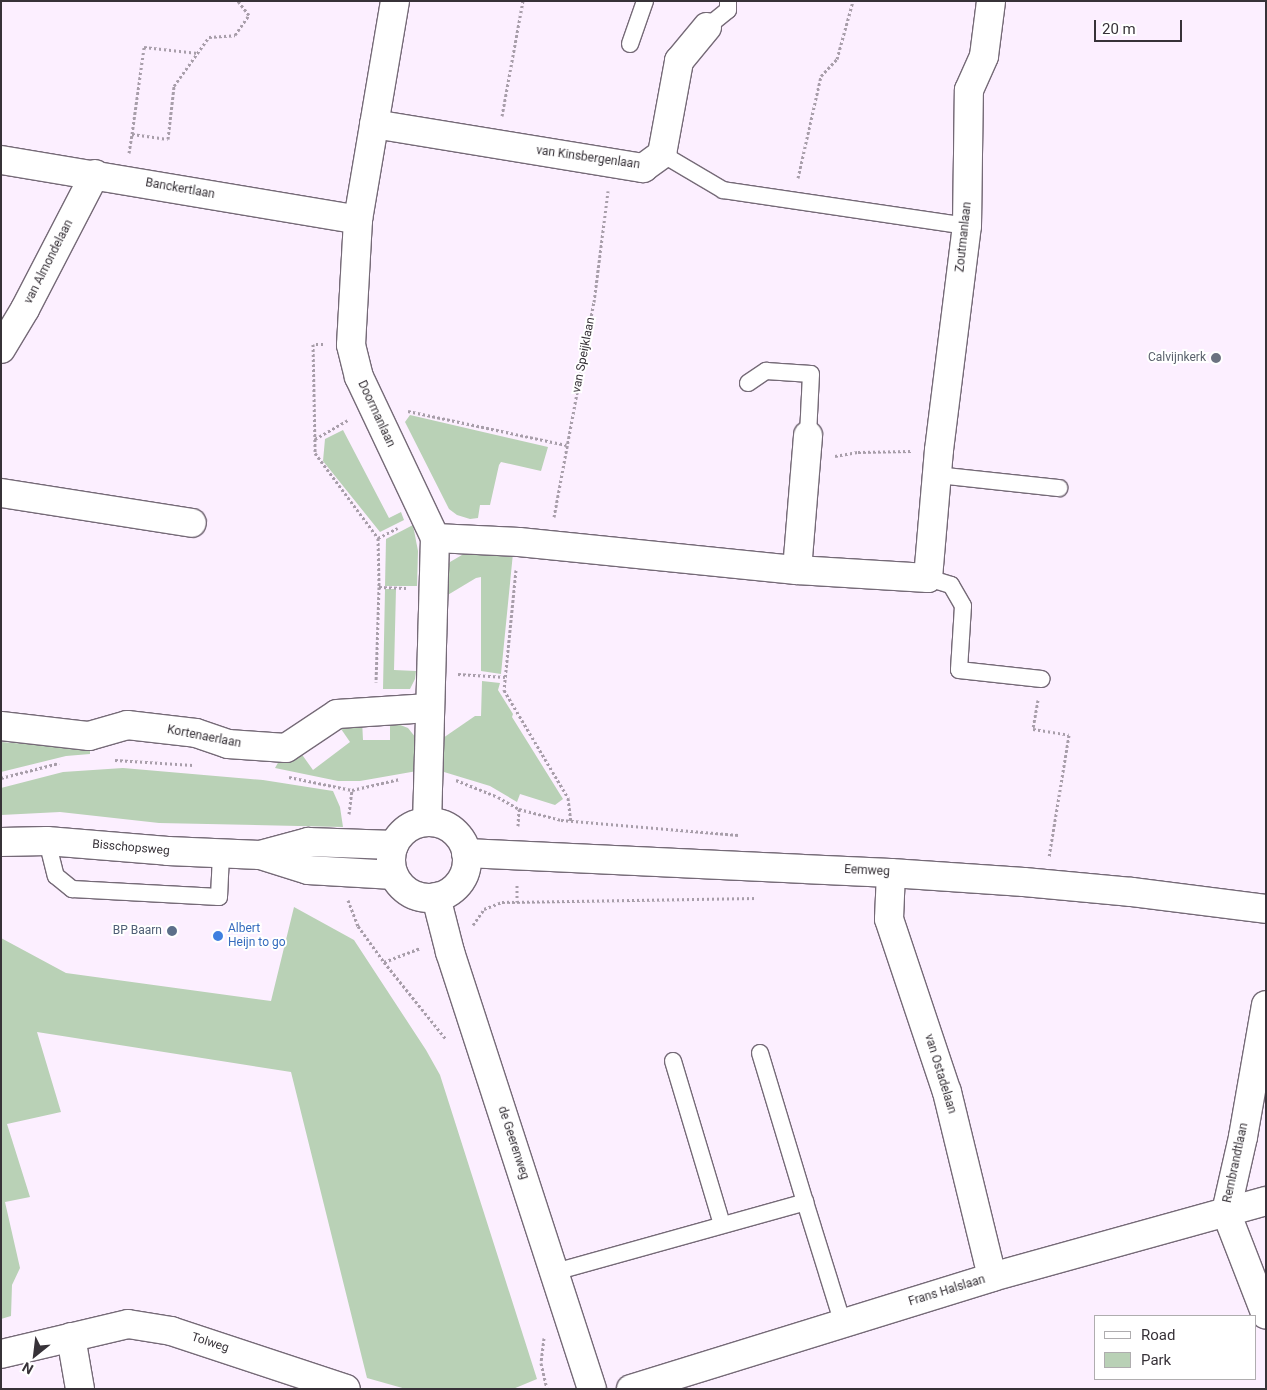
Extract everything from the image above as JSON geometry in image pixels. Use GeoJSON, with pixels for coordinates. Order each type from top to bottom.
{"type":"FeatureCollection","features":[{"type":"Feature","properties":{"kind":"street","name":"Doormanlaan"},"geometry":{"type":"LineString","coordinates":[[396,1],[358,220],[351,345],[359,377],[372,407],[435,538],[429,708],[430,776],[427,822]]}},
{"type":"Feature","properties":{"kind":"street","name":"Zoutmanlaan"},"geometry":{"type":"LineString","coordinates":[[938,463],[966,226],[969,90],[984,56],[991,1]]}},
{"type":"Feature","properties":{"kind":"street"},"geometry":{"type":"LineString","coordinates":[[662,154],[679,61],[707,27]]}},
{"type":"Feature","properties":{"kind":"street","name":"van Kinsbergenlaan"},"geometry":{"type":"LineString","coordinates":[[374,124],[643,168],[662,154]]}},
{"type":"Feature","properties":{"kind":"street","name":"Banckertlaan"},"geometry":{"type":"LineString","coordinates":[[1,160],[95,174],[358,220]]}},
{"type":"Feature","properties":{"kind":"street","name":"van Almondelaan"},"geometry":{"type":"LineString","coordinates":[[1,349],[25,309],[95,174]]}},
{"type":"Feature","properties":{"kind":"street"},"geometry":{"type":"LineString","coordinates":[[797,570],[807,448]]}},
{"type":"Feature","properties":{"kind":"street"},"geometry":{"type":"LineString","coordinates":[[435,538],[519,542],[797,570],[928,578],[938,463]]}},
{"type":"Feature","properties":{"kind":"street"},"geometry":{"type":"LineString","coordinates":[[1,493],[192,522]]}},
{"type":"Feature","properties":{"kind":"street","name":"Kortenaerlaan"},"geometry":{"type":"LineString","coordinates":[[1,726],[89,736],[127,725],[196,733],[228,744],[286,748],[337,714],[429,708]]}},
{"type":"Feature","properties":{"kind":"street"},"geometry":{"type":"LineString","coordinates":[[427,822],[448,827],[463,842],[466,853],[466,867],[460,881],[450,892],[436,897],[412,894],[401,886],[394,875],[391,855],[394,845],[402,833],[414,825],[427,822]]}},
{"type":"Feature","properties":{"kind":"street","name":"Bisschopsweg"},"geometry":{"type":"LineString","coordinates":[[1,842],[47,841],[221,854],[260,855],[308,870],[394,875]]}},
{"type":"Feature","properties":{"kind":"street","name":"Bisschopsweg"},"geometry":{"type":"LineString","coordinates":[[260,855],[308,842],[394,845]]}},
{"type":"Feature","properties":{"kind":"street","name":"Eemweg"},"geometry":{"type":"LineString","coordinates":[[466,853],[891,873],[1132,892],[1266,909]]}},
{"type":"Feature","properties":{"kind":"street","name":"van Ostadelaan"},"geometry":{"type":"LineString","coordinates":[[891,873],[888,919],[947,1092],[992,1277]]}},
{"type":"Feature","properties":{"kind":"street","name":"de Geerenweg"},"geometry":{"type":"LineString","coordinates":[[436,897],[450,952],[592,1389]]}},
{"type":"Feature","properties":{"kind":"street","name":"Rembrandtlaan"},"geometry":{"type":"LineString","coordinates":[[1266,1005],[1254,1135],[1226,1212],[1266,1316]]}},
{"type":"Feature","properties":{"kind":"street","name":"Frans Halslaan"},"geometry":{"type":"LineString","coordinates":[[631,1389],[992,1277],[1266,1201]]}},
{"type":"Feature","properties":{"kind":"street","name":"Tolweg"},"geometry":{"type":"LineString","coordinates":[[1,1354],[128,1324],[171,1331],[346,1389]]}},
{"type":"Feature","properties":{"kind":"street"},"geometry":{"type":"LineString","coordinates":[[71,1337],[80,1389]]}},
{"type":"Feature","properties":{"kind":"lane"},"geometry":{"type":"LineString","coordinates":[[630,44],[645,1]]}},
{"type":"Feature","properties":{"kind":"lane"},"geometry":{"type":"LineString","coordinates":[[707,27],[728,10],[728,1]]}},
{"type":"Feature","properties":{"kind":"lane"},"geometry":{"type":"LineString","coordinates":[[662,154],[723,190],[966,226]]}},
{"type":"Feature","properties":{"kind":"lane"},"geometry":{"type":"LineString","coordinates":[[748,383],[766,371],[811,374],[807,448]]}},
{"type":"Feature","properties":{"kind":"lane"},"geometry":{"type":"LineString","coordinates":[[938,463],[1059,488]]}},
{"type":"Feature","properties":{"kind":"lane"},"geometry":{"type":"LineString","coordinates":[[928,578],[951,585],[963,606],[959,670],[1042,679]]}},
{"type":"Feature","properties":{"kind":"lane"},"geometry":{"type":"LineString","coordinates":[[47,841],[56,876],[72,889],[219,897],[221,854]]}},
{"type":"Feature","properties":{"kind":"lane"},"geometry":{"type":"LineString","coordinates":[[760,1053],[843,1324]]}},
{"type":"Feature","properties":{"kind":"lane"},"geometry":{"type":"LineString","coordinates":[[673,1061],[722,1224]]}},
{"type":"Feature","properties":{"kind":"lane"},"geometry":{"type":"LineString","coordinates":[[555,1272],[805,1202]]}},
{"type":"Feature","properties":{"kind":"path"},"geometry":{"type":"LineString","coordinates":[[132,134],[168,139],[174,86],[209,37],[236,36],[249,15],[238,1]]}},
{"type":"Feature","properties":{"kind":"path"},"geometry":{"type":"LineString","coordinates":[[497,145],[523,1]]}},
{"type":"Feature","properties":{"kind":"path"},"geometry":{"type":"LineString","coordinates":[[793,201],[821,76],[837,59],[853,1]]}},
{"type":"Feature","properties":{"kind":"path"},"geometry":{"type":"LineString","coordinates":[[125,180],[144,47],[198,53]]}},
{"type":"Feature","properties":{"kind":"path","name":"van Speijklaan"},"geometry":{"type":"LineString","coordinates":[[549,545],[594,302],[611,163]]}},
{"type":"Feature","properties":{"kind":"path"},"geometry":{"type":"LineString","coordinates":[[351,345],[313,344],[315,453],[378,538],[379,588],[374,712]]}},
{"type":"Feature","properties":{"kind":"path"},"geometry":{"type":"LineString","coordinates":[[315,439],[372,407],[397,409],[566,445]]}},
{"type":"Feature","properties":{"kind":"path"},"geometry":{"type":"LineString","coordinates":[[807,448],[858,452],[938,463]]}},
{"type":"Feature","properties":{"kind":"path"},"geometry":{"type":"LineString","coordinates":[[519,542],[504,690],[568,798],[571,821]]}},
{"type":"Feature","properties":{"kind":"path"},"geometry":{"type":"LineString","coordinates":[[430,672],[505,677]]}},
{"type":"Feature","properties":{"kind":"path"},"geometry":{"type":"LineString","coordinates":[[1042,679],[1033,729],[1069,735],[1048,860]]}},
{"type":"Feature","properties":{"kind":"path"},"geometry":{"type":"LineString","coordinates":[[105,760],[198,765]]}},
{"type":"Feature","properties":{"kind":"path"},"geometry":{"type":"LineString","coordinates":[[1,778],[68,762]]}},
{"type":"Feature","properties":{"kind":"path"},"geometry":{"type":"LineString","coordinates":[[281,776],[352,790],[392,780],[430,776],[454,779],[474,786],[519,809]]}},
{"type":"Feature","properties":{"kind":"green space"},"geometry":{"type":"Polygon","coordinates":[[[410,415],[548,447],[541,471],[501,462],[490,505],[480,505],[478,518],[470,519],[457,515],[449,509],[405,422],[410,415]]]}},
{"type":"Feature","properties":{"kind":"green space"},"geometry":{"type":"Polygon","coordinates":[[[343,430],[389,518],[401,512],[404,520],[380,532],[323,461],[325,439],[343,430]]]}},
{"type":"Feature","properties":{"kind":"green space"},"geometry":{"type":"Polygon","coordinates":[[[413,525],[418,551],[417,586],[385,586],[386,539],[413,525]]]}},
{"type":"Feature","properties":{"kind":"green space"},"geometry":{"type":"Polygon","coordinates":[[[467,552],[513,553],[501,674],[481,671],[481,577],[476,578],[446,596],[444,573],[450,562],[467,552]]]}},
{"type":"Feature","properties":{"kind":"green space"},"geometry":{"type":"Polygon","coordinates":[[[385,589],[396,589],[394,670],[416,671],[415,679],[410,689],[383,689],[385,589]]]}},
{"type":"Feature","properties":{"kind":"green space"},"geometry":{"type":"Polygon","coordinates":[[[482,681],[500,683],[498,690],[513,714],[512,717],[563,799],[555,805],[520,794],[517,802],[490,786],[444,772],[443,738],[475,716],[481,716],[482,681]]]}},
{"type":"Feature","properties":{"kind":"green space"},"geometry":{"type":"Polygon","coordinates":[[[362,720],[363,740],[390,740],[390,721],[408,728],[416,738],[417,771],[360,781],[338,781],[275,768],[279,761],[298,749],[313,770],[350,742],[339,726],[362,720]]]}},
{"type":"Feature","properties":{"kind":"green space"},"geometry":{"type":"Polygon","coordinates":[[[1,742],[90,749],[90,754],[66,756],[1,772],[1,742]]]}},
{"type":"Feature","properties":{"kind":"green space"},"geometry":{"type":"Polygon","coordinates":[[[123,768],[263,780],[333,791],[340,807],[343,827],[159,823],[60,812],[1,815],[1,788],[63,772],[123,768]]]}},
{"type":"Feature","properties":{"kind":"green space"},"geometry":{"type":"Polygon","coordinates":[[[294,907],[354,940],[426,1050],[440,1075],[537,1379],[513,1389],[406,1389],[367,1378],[291,1072],[37,1032],[61,1112],[7,1124],[30,1197],[5,1202],[20,1268],[12,1285],[11,1316],[1,1319],[1,938],[66,973],[271,1001],[294,907]]]}},
{"type":"Feature","properties":{"kind":"place","name":"Calvijnkerk"},"geometry":{"type":"Point","coordinates":[1216,358]}},
{"type":"Feature","properties":{"kind":"place","name":"BP Baarn"},"geometry":{"type":"Point","coordinates":[172,931]}},
{"type":"Feature","properties":{"kind":"place","name":"Albert Heijn to go"},"geometry":{"type":"Point","coordinates":[218,936]}}]}
